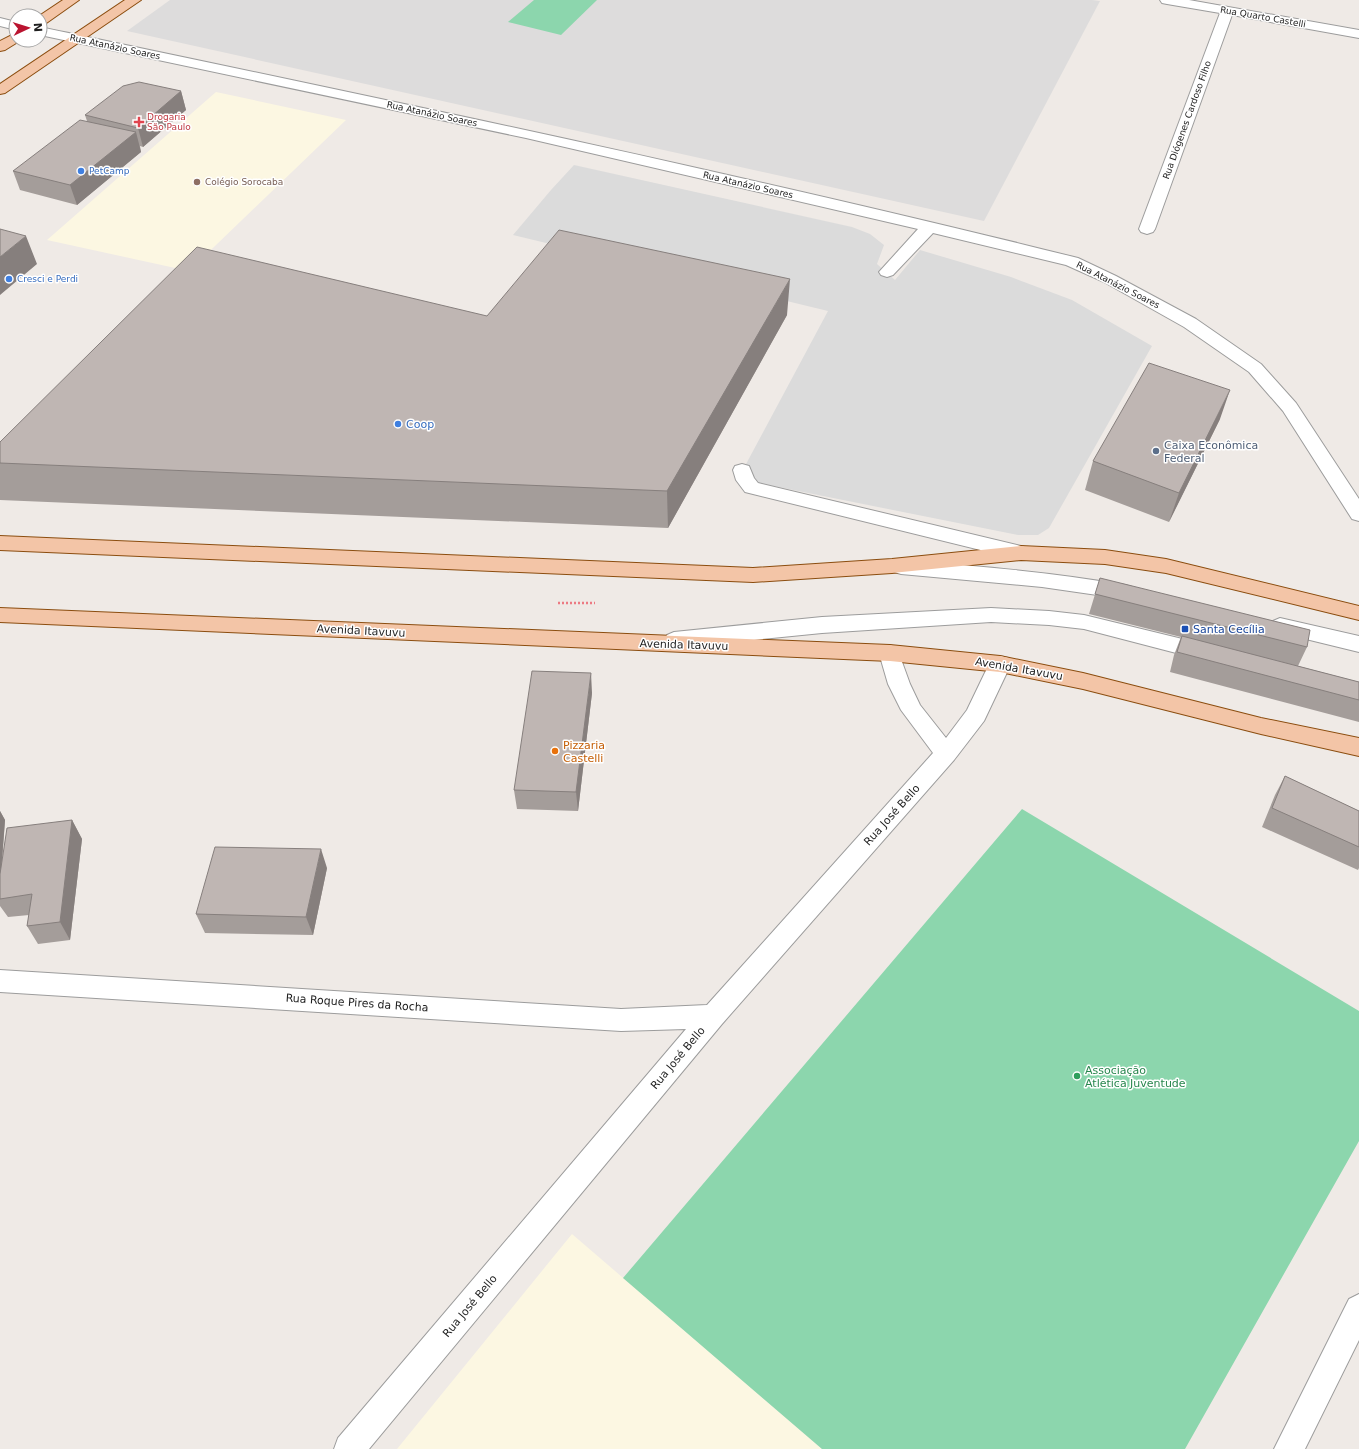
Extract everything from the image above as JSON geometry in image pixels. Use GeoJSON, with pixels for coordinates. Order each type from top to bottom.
{"type":"FeatureCollection","features":[{"type":"Feature","properties":{"kind":"main road"},"geometry":{"type":"LineString","coordinates":[[48,16],[72,0]]}},
{"type":"Feature","properties":{"kind":"main road"},"geometry":{"type":"LineString","coordinates":[[0,90],[134,0]]}},
{"type":"Feature","properties":{"kind":"main road"},"geometry":{"type":"LineString","coordinates":[[0,543],[753,575],[892,566],[1021,553],[1105,557],[1166,566],[1359,613]]}},
{"type":"Feature","properties":{"kind":"main road","name":"Avenida Itavuvu"},"geometry":{"type":"LineString","coordinates":[[0,615],[890,653],[1000,664],[1083,681],[1261,726],[1359,747]]}},
{"type":"Feature","properties":{"kind":"street","name":"Rua Quarto Castelli"},"geometry":{"type":"LineString","coordinates":[[1167,0],[1359,34]]}},
{"type":"Feature","properties":{"kind":"street","name":"Rua Diógenes Cardoso Filho"},"geometry":{"type":"LineString","coordinates":[[1147,229],[1227,11]]}},
{"type":"Feature","properties":{"kind":"street","name":"Rua Atanázio Soares"},"geometry":{"type":"LineString","coordinates":[[48,33],[526,134],[1072,261],[1190,323],[1255,368],[1290,407],[1359,514]]}},
{"type":"Feature","properties":{"kind":"street"},"geometry":{"type":"LineString","coordinates":[[887,272],[929,228]]}},
{"type":"Feature","properties":{"kind":"street"},"geometry":{"type":"LineString","coordinates":[[742,470],[745,480],[752,488],[1021,553]]}},
{"type":"Feature","properties":{"kind":"street"},"geometry":{"type":"LineString","coordinates":[[892,566],[1022,577],[1085,585],[1140,595]]}},
{"type":"Feature","properties":{"kind":"street"},"geometry":{"type":"LineString","coordinates":[[645,643],[822,625],[991,615],[1049,618],[1084,622],[1225,658]]}},
{"type":"Feature","properties":{"kind":"street"},"geometry":{"type":"LineString","coordinates":[[1262,621],[1359,644]]}},
{"type":"Feature","properties":{"kind":"street"},"geometry":{"type":"LineString","coordinates":[[890,653],[900,684],[912,710],[946,754]]}},
{"type":"Feature","properties":{"kind":"street","name":"Rua José Bello"},"geometry":{"type":"LineString","coordinates":[[349,1449],[713,1016],[946,754],[976,715],[1000,664]]}},
{"type":"Feature","properties":{"kind":"street","name":"Rua Roque Pires da Rocha"},"geometry":{"type":"LineString","coordinates":[[0,981],[620,1020],[713,1016]]}},
{"type":"Feature","properties":{"kind":"street"},"geometry":{"type":"LineString","coordinates":[[1289,1449],[1359,1309]]}},
{"type":"Feature","properties":{"kind":"shaded area"},"geometry":{"type":"Polygon","coordinates":[[[170,0],[1100,1],[984,221],[127,31],[170,0]]]}},
{"type":"Feature","properties":{"kind":"shaded area","name":"Colégio Sorocaba"},"geometry":{"type":"Polygon","coordinates":[[[216,92],[346,120],[189,271],[47,240],[216,92]]]}},
{"type":"Feature","properties":{"kind":"shaded area"},"geometry":{"type":"Polygon","coordinates":[[[574,165],[852,227],[870,234],[884,245],[877,264],[895,280],[920,250],[1011,277],[1072,300],[1152,346],[1049,528],[1038,535],[1018,535],[738,479],[828,311],[513,235],[574,165]]]}},
{"type":"Feature","properties":{"kind":"shaded area"},"geometry":{"type":"Polygon","coordinates":[[[572,1234],[822,1449],[397,1449],[572,1234]]]}},
{"type":"Feature","properties":{"kind":"green space"},"geometry":{"type":"Polygon","coordinates":[[[534,0],[597,0],[561,35],[508,22],[534,0]]]}},
{"type":"Feature","properties":{"kind":"green space","name":"Associação Atlética Juventude"},"geometry":{"type":"Polygon","coordinates":[[[1022,809],[1359,1011],[1359,1141],[1185,1449],[822,1449],[623,1278],[1022,809]]]}},
{"type":"Feature","properties":{"kind":"building"},"geometry":{"type":"Polygon","coordinates":[[[139,82],[181,91],[138,128],[85,115],[123,86],[139,82]]]}},
{"type":"Feature","properties":{"kind":"building"},"geometry":{"type":"Polygon","coordinates":[[[80,120],[136,132],[70,185],[13,171],[80,120]]]}},
{"type":"Feature","properties":{"kind":"building"},"geometry":{"type":"Polygon","coordinates":[[[0,229],[26,236],[0,257],[0,229]]]}},
{"type":"Feature","properties":{"kind":"building","name":"Coop"},"geometry":{"type":"Polygon","coordinates":[[[559,230],[790,279],[667,491],[0,463],[0,442],[197,247],[487,316],[559,230]]]}},
{"type":"Feature","properties":{"kind":"building","name":"Caixa Econômica Federal"},"geometry":{"type":"Polygon","coordinates":[[[1149,363],[1230,390],[1179,493],[1093,461],[1149,363]]]}},
{"type":"Feature","properties":{"kind":"building"},"geometry":{"type":"Polygon","coordinates":[[[1100,578],[1310,630],[1307,647],[1095,594],[1100,578]]]}},
{"type":"Feature","properties":{"kind":"building"},"geometry":{"type":"Polygon","coordinates":[[[1182,636],[1359,682],[1359,700],[1177,652],[1182,636]]]}},
{"type":"Feature","properties":{"kind":"building","name":"Pizzaria Castelli"},"geometry":{"type":"Polygon","coordinates":[[[532,671],[591,673],[576,792],[514,790],[532,671]]]}},
{"type":"Feature","properties":{"kind":"building"},"geometry":{"type":"Polygon","coordinates":[[[1285,776],[1359,811],[1359,847],[1272,808],[1285,776]]]}},
{"type":"Feature","properties":{"kind":"building"},"geometry":{"type":"Polygon","coordinates":[[[72,820],[60,922],[27,926],[32,894],[0,899],[0,874],[7,828],[72,820]]]}},
{"type":"Feature","properties":{"kind":"building"},"geometry":{"type":"Polygon","coordinates":[[[215,847],[321,849],[306,917],[196,914],[215,847]]]}},
{"type":"Feature","properties":{"kind":"place","name":"Drogaria São Paulo"},"geometry":{"type":"Point","coordinates":[139,122]}},
{"type":"Feature","properties":{"kind":"place","name":"PetCamp"},"geometry":{"type":"Point","coordinates":[81,171]}},
{"type":"Feature","properties":{"kind":"place","name":"Colégio Sorocaba"},"geometry":{"type":"Point","coordinates":[197,182]}},
{"type":"Feature","properties":{"kind":"place","name":"Cresci e Perdi"},"geometry":{"type":"Point","coordinates":[9,279]}},
{"type":"Feature","properties":{"kind":"place","name":"Coop"},"geometry":{"type":"Point","coordinates":[398,424]}},
{"type":"Feature","properties":{"kind":"place","name":"Caixa Econômica Federal"},"geometry":{"type":"Point","coordinates":[1156,451]}},
{"type":"Feature","properties":{"kind":"place","name":"Santa Cecília"},"geometry":{"type":"Point","coordinates":[1185,629]}},
{"type":"Feature","properties":{"kind":"place","name":"Pizzaria Castelli"},"geometry":{"type":"Point","coordinates":[555,751]}},
{"type":"Feature","properties":{"kind":"place","name":"Associação Atlética Juventude"},"geometry":{"type":"Point","coordinates":[1077,1076]}}]}
